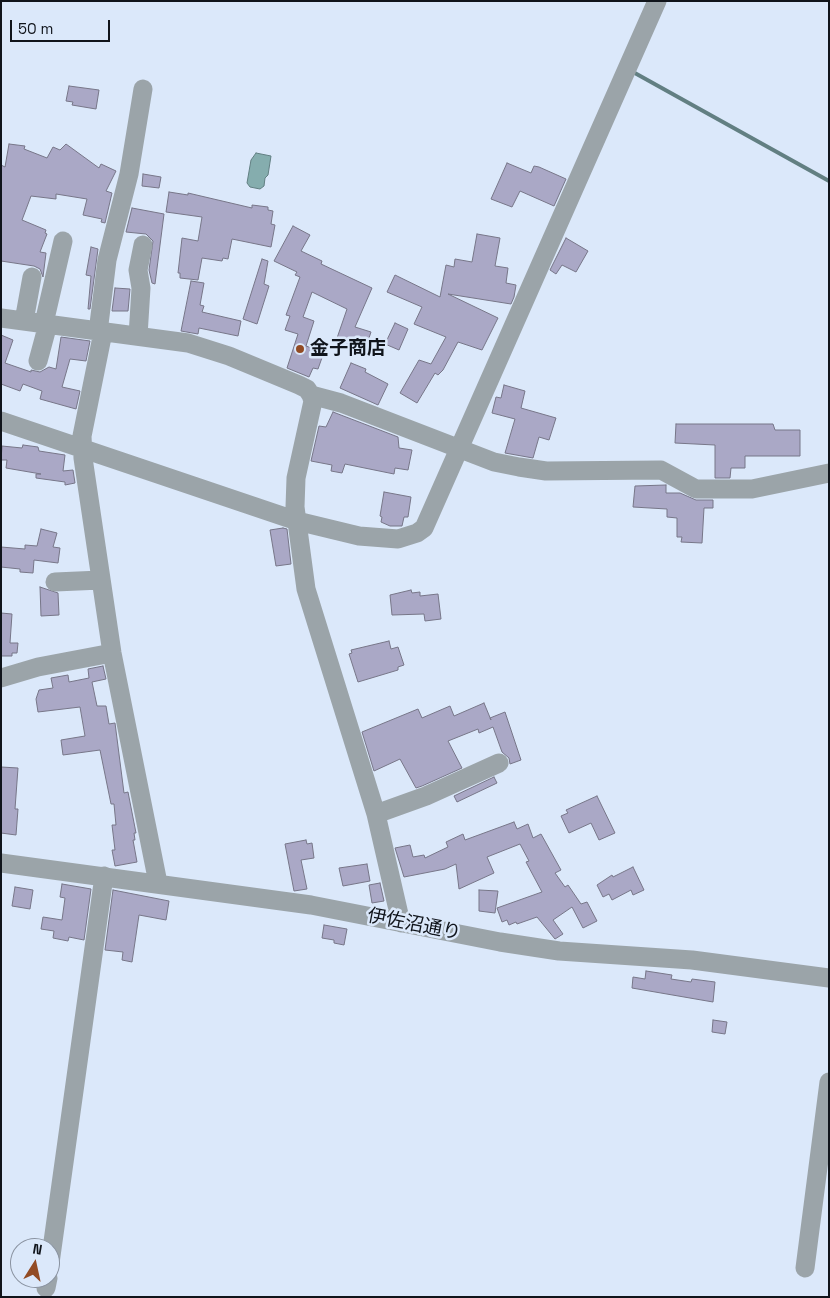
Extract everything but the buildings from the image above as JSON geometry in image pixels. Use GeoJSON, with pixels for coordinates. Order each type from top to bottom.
{"type":"FeatureCollection","features":[{"type":"Feature","properties":{"kind":"street"},"geometry":{"type":"LineString","coordinates":[[1,421],[297,521],[359,536],[398,539],[417,533],[424,528],[657,1]]}},
{"type":"Feature","properties":{"kind":"street"},"geometry":{"type":"LineString","coordinates":[[143,90],[129,174],[107,260],[100,332],[82,436],[82,448],[112,653],[158,883]]}},
{"type":"Feature","properties":{"kind":"street"},"geometry":{"type":"LineString","coordinates":[[38,361],[63,242]]}},
{"type":"Feature","properties":{"kind":"street"},"geometry":{"type":"LineString","coordinates":[[138,336],[141,288],[138,270],[143,245]]}},
{"type":"Feature","properties":{"kind":"street"},"geometry":{"type":"LineString","coordinates":[[24,321],[32,277]]}},
{"type":"Feature","properties":{"kind":"street"},"geometry":{"type":"LineString","coordinates":[[1,318],[188,343],[299,385],[307,389],[311,395],[313,401],[296,478],[297,521],[306,589],[376,814],[400,923]]}},
{"type":"Feature","properties":{"kind":"street"},"geometry":{"type":"LineString","coordinates":[[311,395],[341,403],[494,462],[546,471],[661,470],[696,489],[752,489],[829,472]]}},
{"type":"Feature","properties":{"kind":"street"},"geometry":{"type":"LineString","coordinates":[[55,582],[101,580]]}},
{"type":"Feature","properties":{"kind":"street"},"geometry":{"type":"LineString","coordinates":[[1,678],[38,667],[112,653]]}},
{"type":"Feature","properties":{"kind":"street"},"geometry":{"type":"LineString","coordinates":[[376,814],[426,796],[499,762]]}},
{"type":"Feature","properties":{"kind":"street","name":"伊佐沼通り"},"geometry":{"type":"LineString","coordinates":[[1,862],[311,905],[400,923],[559,950],[692,960],[829,978]]}},
{"type":"Feature","properties":{"kind":"street"},"geometry":{"type":"LineString","coordinates":[[53,1238],[104,876]]}},
{"type":"Feature","properties":{"kind":"street"},"geometry":{"type":"LineString","coordinates":[[805,1268],[829,1082]]}},
{"type":"Feature","properties":{"kind":"shaded area"},"geometry":{"type":"Polygon","coordinates":[[[256,153],[271,156],[268,175],[265,178],[264,186],[260,189],[250,187],[247,183],[251,160],[256,153]]]}},
{"type":"Feature","properties":{"kind":"waterway"},"geometry":{"type":"LineString","coordinates":[[633,72],[829,181]]}},
{"type":"Feature","properties":{"kind":"place","name":"金子商店"},"geometry":{"type":"Point","coordinates":[300,349]}}]}
